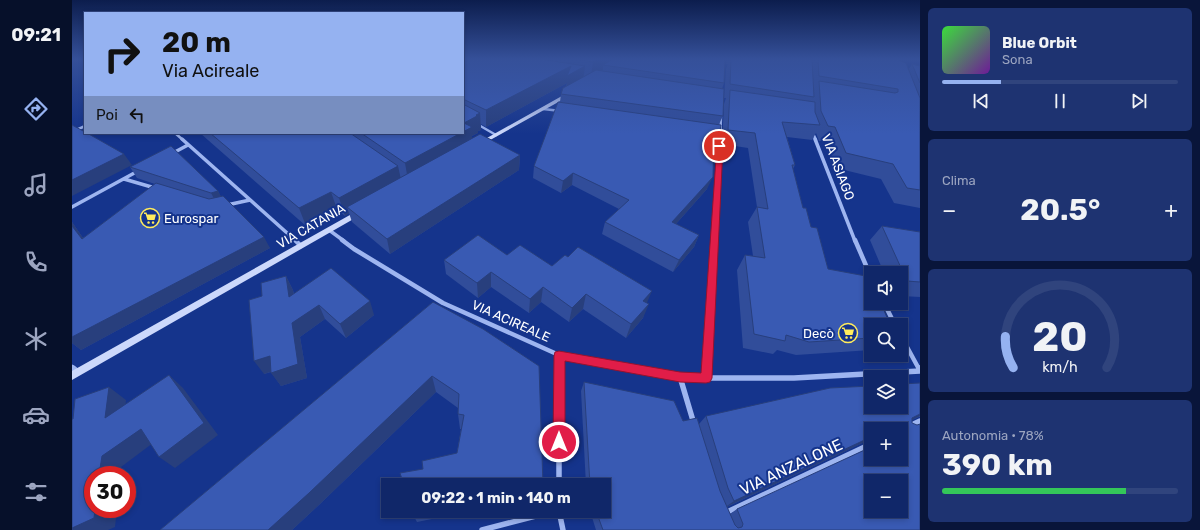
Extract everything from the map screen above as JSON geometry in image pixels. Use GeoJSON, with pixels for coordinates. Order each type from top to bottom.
{"type":"FeatureCollection","features":[{"type":"Feature","properties":{"kind":"street"},"geometry":{"type":"LineString","coordinates":[[476,146],[574,91]]}},
{"type":"Feature","properties":{"kind":"street"},"geometry":{"type":"LineString","coordinates":[[543,109],[566,112]]}},
{"type":"Feature","properties":{"kind":"street"},"geometry":{"type":"LineString","coordinates":[[706,378],[721,114]]}},
{"type":"Feature","properties":{"kind":"street"},"geometry":{"type":"LineString","coordinates":[[470,120],[496,135]]}},
{"type":"Feature","properties":{"kind":"street"},"geometry":{"type":"LineString","coordinates":[[72,132],[84,126]]}},
{"type":"Feature","properties":{"kind":"street","name":"VIA ASIAGO"},"geometry":{"type":"LineString","coordinates":[[810,126],[866,266]]}},
{"type":"Feature","properties":{"kind":"street"},"geometry":{"type":"LineString","coordinates":[[712,133],[720,134]]}},
{"type":"Feature","properties":{"kind":"street"},"geometry":{"type":"LineString","coordinates":[[176,134],[301,246]]}},
{"type":"Feature","properties":{"kind":"street"},"geometry":{"type":"LineString","coordinates":[[169,155],[188,145]]}},
{"type":"Feature","properties":{"kind":"street"},"geometry":{"type":"LineString","coordinates":[[72,207],[143,169]]}},
{"type":"Feature","properties":{"kind":"street"},"geometry":{"type":"LineString","coordinates":[[124,179],[159,190]]}},
{"type":"Feature","properties":{"kind":"street"},"geometry":{"type":"LineString","coordinates":[[223,206],[250,200]]}},
{"type":"Feature","properties":{"kind":"street","name":"VIA CATANIA"},"geometry":{"type":"LineString","coordinates":[[75,374],[369,208]]}},
{"type":"Feature","properties":{"kind":"street","name":"VIA ACIREALE"},"geometry":{"type":"LineString","coordinates":[[329,230],[354,249],[443,303],[559,356],[680,377],[794,378],[920,371]]}},
{"type":"Feature","properties":{"kind":"street"},"geometry":{"type":"LineString","coordinates":[[437,308],[443,303]]}},
{"type":"Feature","properties":{"kind":"street"},"geometry":{"type":"LineString","coordinates":[[908,349],[920,371]]}},
{"type":"Feature","properties":{"kind":"street"},"geometry":{"type":"LineString","coordinates":[[559,356],[559,478]]}},
{"type":"Feature","properties":{"kind":"street"},"geometry":{"type":"LineString","coordinates":[[72,367],[75,374]]}},
{"type":"Feature","properties":{"kind":"street"},"geometry":{"type":"LineString","coordinates":[[680,377],[695,429]]}},
{"type":"Feature","properties":{"kind":"street"},"geometry":{"type":"LineString","coordinates":[[908,427],[920,421]]}},
{"type":"Feature","properties":{"kind":"street","name":"VIA ANZALONE"},"geometry":{"type":"LineString","coordinates":[[722,514],[864,447]]}},
{"type":"Feature","properties":{"kind":"street"},"geometry":{"type":"LineString","coordinates":[[482,530],[528,518]]}},
{"type":"Feature","properties":{"kind":"street"},"geometry":{"type":"LineString","coordinates":[[560,518],[563,530]]}},
{"type":"Feature","properties":{"kind":"building"},"geometry":{"type":"Polygon","coordinates":[[[464,84],[537,84],[486,110],[464,99],[464,84]]]}},
{"type":"Feature","properties":{"kind":"building"},"geometry":{"type":"Polygon","coordinates":[[[571,84],[689,84],[724,89],[723,116],[561,94],[563,88],[571,84]]]}},
{"type":"Feature","properties":{"kind":"building"},"geometry":{"type":"Polygon","coordinates":[[[730,84],[813,84],[814,97],[730,84]]]}},
{"type":"Feature","properties":{"kind":"building"},"geometry":{"type":"Polygon","coordinates":[[[819,84],[836,84],[895,93],[898,92],[898,89],[866,84],[914,84],[920,98],[920,190],[907,188],[893,164],[846,153],[835,127],[828,126],[821,111],[819,84]]]}},
{"type":"Feature","properties":{"kind":"building"},"geometry":{"type":"Polygon","coordinates":[[[730,90],[815,102],[815,112],[820,125],[782,122],[795,165],[792,165],[803,208],[806,208],[811,227],[817,228],[828,269],[864,276],[864,310],[884,310],[887,318],[864,318],[864,338],[809,342],[786,335],[785,341],[754,334],[745,255],[765,258],[757,207],[768,209],[755,133],[728,130],[730,90]]]}},
{"type":"Feature","properties":{"kind":"building"},"geometry":{"type":"Polygon","coordinates":[[[558,102],[721,125],[720,131],[714,130],[713,177],[672,222],[699,235],[679,260],[605,222],[629,200],[573,173],[563,181],[534,166],[558,102]]]}},
{"type":"Feature","properties":{"kind":"building"},"geometry":{"type":"Polygon","coordinates":[[[464,105],[480,113],[476,115],[477,116],[464,123],[464,105]]]}},
{"type":"Feature","properties":{"kind":"building"},"geometry":{"type":"Polygon","coordinates":[[[464,123],[472,127],[464,131],[464,123]]]}},
{"type":"Feature","properties":{"kind":"building"},"geometry":{"type":"Polygon","coordinates":[[[72,125],[84,131],[84,134],[89,134],[124,154],[72,180],[72,125]]]}},
{"type":"Feature","properties":{"kind":"building"},"geometry":{"type":"Polygon","coordinates":[[[211,134],[351,134],[398,166],[339,198],[331,192],[299,208],[211,134]]]}},
{"type":"Feature","properties":{"kind":"building"},"geometry":{"type":"Polygon","coordinates":[[[362,134],[459,134],[405,163],[362,134]]]}},
{"type":"Feature","properties":{"kind":"building"},"geometry":{"type":"Polygon","coordinates":[[[480,134],[520,155],[387,239],[347,207],[480,134]]]}},
{"type":"Feature","properties":{"kind":"building"},"geometry":{"type":"Polygon","coordinates":[[[171,146],[218,191],[211,193],[130,167],[171,146]]]}},
{"type":"Feature","properties":{"kind":"building"},"geometry":{"type":"Polygon","coordinates":[[[156,183],[209,199],[223,196],[264,237],[72,337],[72,226],[82,239],[156,183]]]}},
{"type":"Feature","properties":{"kind":"building"},"geometry":{"type":"Polygon","coordinates":[[[882,226],[920,232],[920,282],[908,281],[908,266],[900,266],[882,226]]]}},
{"type":"Feature","properties":{"kind":"building"},"geometry":{"type":"Polygon","coordinates":[[[478,235],[507,255],[520,245],[552,266],[565,255],[568,257],[578,247],[652,291],[643,301],[649,304],[631,324],[586,294],[572,308],[543,287],[530,299],[491,272],[477,283],[444,260],[478,235]]]}},
{"type":"Feature","properties":{"kind":"building"},"geometry":{"type":"Polygon","coordinates":[[[331,268],[370,301],[340,324],[319,305],[292,323],[298,364],[271,373],[270,356],[254,361],[249,300],[262,296],[261,283],[286,276],[289,297],[331,268]]]}},
{"type":"Feature","properties":{"kind":"building"},"geometry":{"type":"Polygon","coordinates":[[[433,302],[483,329],[539,366],[543,478],[402,478],[400,473],[423,469],[422,461],[457,453],[464,415],[458,414],[459,394],[432,376],[268,530],[160,530],[433,302]]]}},
{"type":"Feature","properties":{"kind":"building"},"geometry":{"type":"Polygon","coordinates":[[[169,375],[204,423],[159,457],[141,429],[102,456],[100,466],[84,466],[84,518],[94,518],[72,528],[72,419],[75,399],[109,387],[105,418],[169,375]]]}},
{"type":"Feature","properties":{"kind":"building"},"geometry":{"type":"Polygon","coordinates":[[[584,382],[674,401],[683,421],[697,418],[720,491],[735,525],[738,528],[742,527],[743,524],[737,509],[864,450],[864,466],[908,466],[908,422],[864,422],[864,440],[734,501],[728,488],[706,416],[830,388],[864,386],[864,414],[908,414],[908,384],[920,383],[920,414],[912,418],[912,423],[917,425],[920,424],[920,530],[603,530],[599,518],[611,518],[611,478],[590,478],[584,382]]]}},
{"type":"Feature","properties":{"kind":"place","name":"Eurospar"},"geometry":{"type":"Point","coordinates":[150,218]}},
{"type":"Feature","properties":{"kind":"place","name":"Decò"},"geometry":{"type":"Point","coordinates":[848,333]}},
{"type":"Feature","properties":{"kind":"route"},"geometry":{"type":"LineString","coordinates":[[559,442],[559,356],[680,377],[706,378],[719,146]]}}]}
